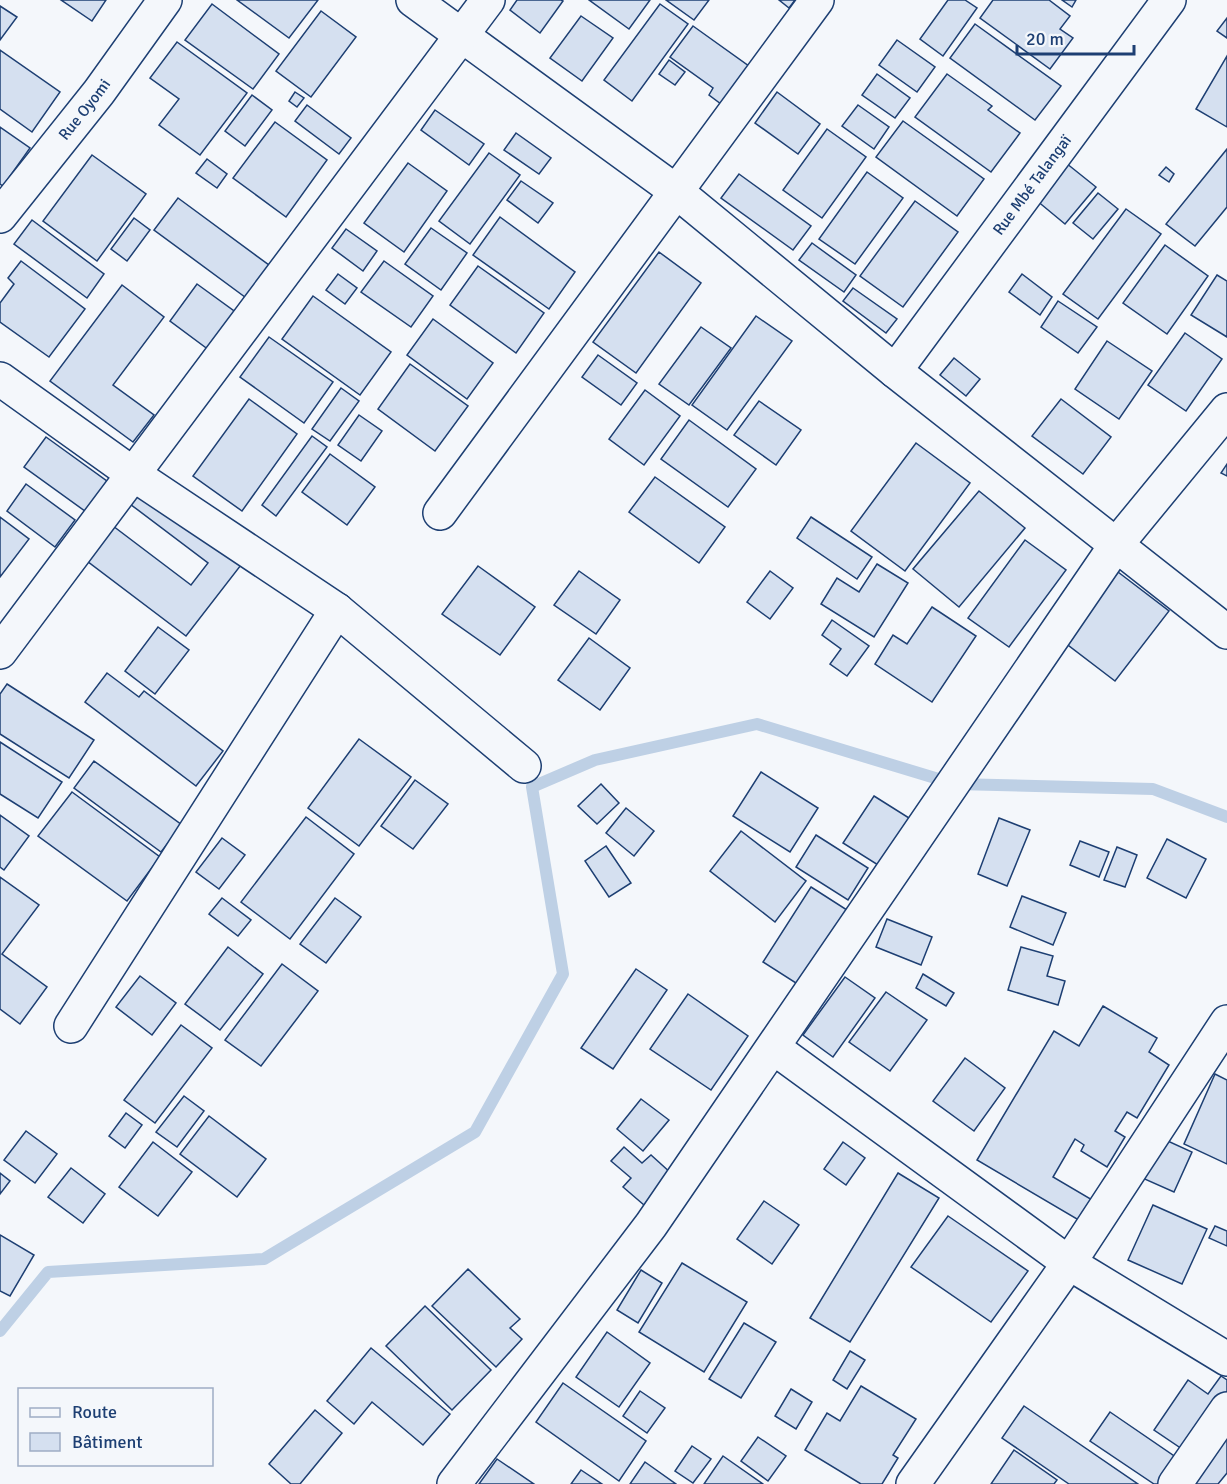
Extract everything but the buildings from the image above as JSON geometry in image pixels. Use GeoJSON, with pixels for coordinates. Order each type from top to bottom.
{"type":"FeatureCollection","features":[{"type":"Feature","properties":{"kind":"street","name":"Rue Oyomi"},"geometry":{"type":"LineString","coordinates":[[0,216],[99,92],[165,0]]}},
{"type":"Feature","properties":{"kind":"street"},"geometry":{"type":"LineString","coordinates":[[413,0],[677,192],[895,371],[1227,632]]}},
{"type":"Feature","properties":{"kind":"street"},"geometry":{"type":"LineString","coordinates":[[0,652],[488,0]]}},
{"type":"Feature","properties":{"kind":"street"},"geometry":{"type":"LineString","coordinates":[[440,513],[817,0]]}},
{"type":"Feature","properties":{"kind":"street","name":"Rue Mbé Talangaï"},"geometry":{"type":"LineString","coordinates":[[895,371],[1170,0]]}},
{"type":"Feature","properties":{"kind":"street"},"geometry":{"type":"LineString","coordinates":[[0,379],[133,474],[337,610],[524,766]]}},
{"type":"Feature","properties":{"kind":"street"},"geometry":{"type":"LineString","coordinates":[[454,1484],[651,1225],[1116,545],[1227,410]]}},
{"type":"Feature","properties":{"kind":"street"},"geometry":{"type":"LineString","coordinates":[[71,1026],[337,610]]}},
{"type":"Feature","properties":{"kind":"street"},"geometry":{"type":"LineString","coordinates":[[913,1484],[1069,1263],[1227,1022]]}},
{"type":"Feature","properties":{"kind":"street"},"geometry":{"type":"LineString","coordinates":[[774,1048],[1069,1263],[1227,1359]]}},
{"type":"Feature","properties":{"kind":"street"},"geometry":{"type":"LineString","coordinates":[[1175,1484],[1227,1409]]}},
{"type":"Feature","properties":{"kind":"waterway"},"geometry":{"type":"LineString","coordinates":[[0,1331],[48,1272],[264,1259],[475,1132],[563,974],[532,787],[595,760],[757,724],[955,784],[1153,789],[1227,817]]}}]}
